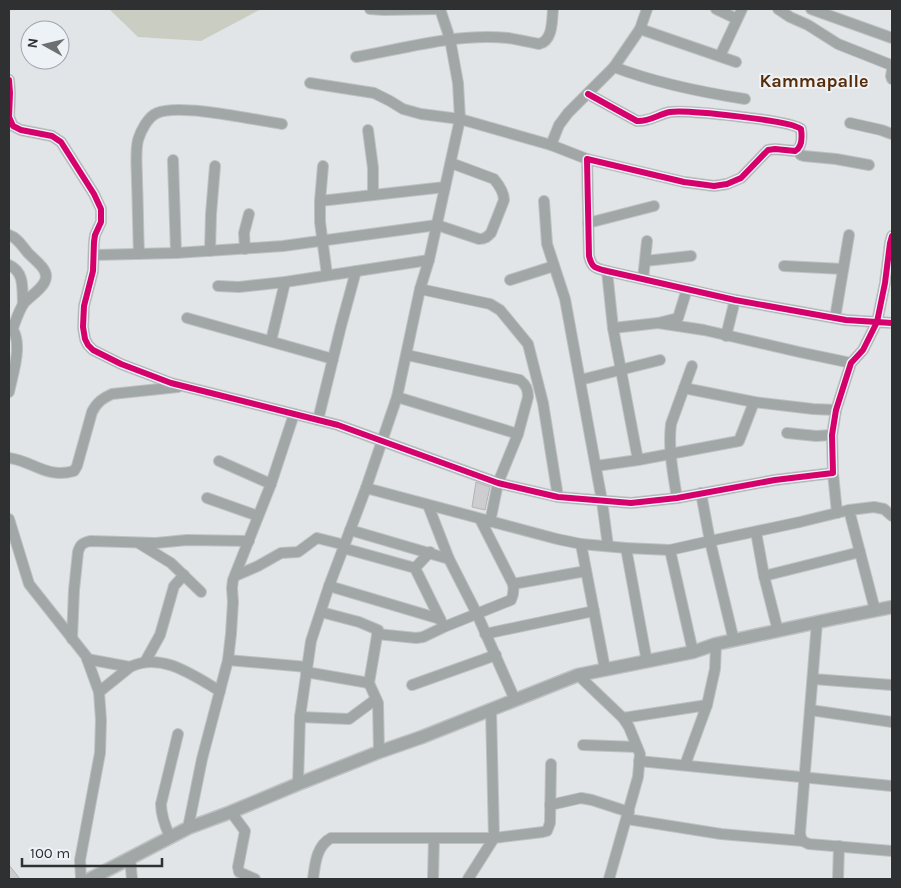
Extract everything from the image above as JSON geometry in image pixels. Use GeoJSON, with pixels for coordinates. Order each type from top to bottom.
{"type":"FeatureCollection","features":[{"type":"Feature","properties":{"kind":"street"},"geometry":{"type":"LineString","coordinates":[[298,784],[300,717],[311,641],[397,397],[460,119],[458,83],[450,39],[441,9],[370,9]]}},
{"type":"Feature","properties":{"kind":"street"},"geometry":{"type":"LineString","coordinates":[[356,58],[450,39],[509,38],[539,44],[548,38],[553,9]]}},
{"type":"Feature","properties":{"kind":"street"},"geometry":{"type":"LineString","coordinates":[[551,145],[559,125],[568,113],[614,67],[640,29],[647,9]]}},
{"type":"Feature","properties":{"kind":"street"},"geometry":{"type":"LineString","coordinates":[[716,9],[737,19]]}},
{"type":"Feature","properties":{"kind":"street"},"geometry":{"type":"LineString","coordinates":[[720,56],[742,9]]}},
{"type":"Feature","properties":{"kind":"street"},"geometry":{"type":"LineString","coordinates":[[778,9],[838,44],[891,65],[892,79]]}},
{"type":"Feature","properties":{"kind":"street"},"geometry":{"type":"LineString","coordinates":[[811,9],[892,38]]}},
{"type":"Feature","properties":{"kind":"street"},"geometry":{"type":"LineString","coordinates":[[640,29],[736,62]]}},
{"type":"Feature","properties":{"kind":"street"},"geometry":{"type":"LineString","coordinates":[[614,67],[675,86],[745,99]]}},
{"type":"Feature","properties":{"kind":"street"},"geometry":{"type":"LineString","coordinates":[[9,80],[9,117],[11,126],[21,130],[52,136],[62,142],[101,209],[101,222],[95,235],[93,271],[84,306],[83,327],[88,345],[93,350],[121,364],[184,386],[338,425],[498,483],[558,498],[630,503],[677,498],[774,480],[833,473]]}},
{"type":"Feature","properties":{"kind":"street"},"geometry":{"type":"LineString","coordinates":[[310,83],[374,93],[403,109],[421,114],[460,119],[551,145],[587,160],[684,182],[714,186],[727,184],[741,178],[768,150],[775,149],[795,152],[801,146],[801,129],[796,125],[710,113],[671,112],[642,122],[588,94]]}},
{"type":"Feature","properties":{"kind":"street"},"geometry":{"type":"LineString","coordinates":[[139,254],[136,156],[138,139],[153,115],[169,109],[198,111],[282,124]]}},
{"type":"Feature","properties":{"kind":"street"},"geometry":{"type":"LineString","coordinates":[[850,122],[892,134]]}},
{"type":"Feature","properties":{"kind":"street"},"geometry":{"type":"LineString","coordinates":[[368,130],[373,168],[373,195]]}},
{"type":"Feature","properties":{"kind":"street"},"geometry":{"type":"LineString","coordinates":[[797,150],[804,156],[869,165]]}},
{"type":"Feature","properties":{"kind":"street"},"geometry":{"type":"LineString","coordinates":[[173,160],[176,254]]}},
{"type":"Feature","properties":{"kind":"street"},"geometry":{"type":"LineString","coordinates":[[587,160],[589,256],[593,267],[734,300],[846,320],[892,323]]}},
{"type":"Feature","properties":{"kind":"street"},"geometry":{"type":"LineString","coordinates":[[94,255],[176,254],[283,246],[437,225],[484,239],[491,233],[504,200],[504,195],[494,179],[451,162]]}},
{"type":"Feature","properties":{"kind":"street"},"geometry":{"type":"LineString","coordinates":[[210,251],[215,166]]}},
{"type":"Feature","properties":{"kind":"street"},"geometry":{"type":"LineString","coordinates":[[323,166],[320,222],[327,275]]}},
{"type":"Feature","properties":{"kind":"street"},"geometry":{"type":"LineString","coordinates":[[320,201],[445,187]]}},
{"type":"Feature","properties":{"kind":"street"},"geometry":{"type":"LineString","coordinates":[[544,200],[547,244],[565,298],[596,466],[608,546]]}},
{"type":"Feature","properties":{"kind":"street"},"geometry":{"type":"LineString","coordinates":[[588,223],[654,206]]}},
{"type":"Feature","properties":{"kind":"street"},"geometry":{"type":"LineString","coordinates":[[245,249],[244,233],[250,214]]}},
{"type":"Feature","properties":{"kind":"street"},"geometry":{"type":"LineString","coordinates":[[835,318],[849,234]]}},
{"type":"Feature","properties":{"kind":"street"},"geometry":{"type":"LineString","coordinates":[[9,235],[19,242],[45,271],[46,276],[42,287],[23,304],[11,326],[16,334],[17,344],[9,392]]}},
{"type":"Feature","properties":{"kind":"street"},"geometry":{"type":"LineString","coordinates":[[838,513],[833,473],[832,435],[836,410],[851,363],[863,350],[877,322],[889,282],[890,243],[892,236]]}},
{"type":"Feature","properties":{"kind":"street"},"geometry":{"type":"LineString","coordinates":[[643,279],[647,241]]}},
{"type":"Feature","properties":{"kind":"street"},"geometry":{"type":"LineString","coordinates":[[645,261],[691,256]]}},
{"type":"Feature","properties":{"kind":"street"},"geometry":{"type":"LineString","coordinates":[[218,286],[239,287],[284,282],[429,260]]}},
{"type":"Feature","properties":{"kind":"street"},"geometry":{"type":"LineString","coordinates":[[9,265],[19,272],[22,282],[23,304]]}},
{"type":"Feature","properties":{"kind":"street"},"geometry":{"type":"LineString","coordinates":[[510,280],[554,266]]}},
{"type":"Feature","properties":{"kind":"street"},"geometry":{"type":"LineString","coordinates":[[784,266],[843,269]]}},
{"type":"Feature","properties":{"kind":"street"},"geometry":{"type":"LineString","coordinates":[[318,420],[356,271]]}},
{"type":"Feature","properties":{"kind":"street"},"geometry":{"type":"LineString","coordinates":[[607,271],[613,328],[638,460]]}},
{"type":"Feature","properties":{"kind":"street"},"geometry":{"type":"LineString","coordinates":[[271,341],[284,282]]}},
{"type":"Feature","properties":{"kind":"street"},"geometry":{"type":"LineString","coordinates":[[420,289],[490,304],[500,310],[528,344],[543,403],[558,498]]}},
{"type":"Feature","properties":{"kind":"street"},"geometry":{"type":"LineString","coordinates":[[613,328],[658,323],[678,318],[687,289]]}},
{"type":"Feature","properties":{"kind":"street"},"geometry":{"type":"LineString","coordinates":[[726,336],[734,300]]}},
{"type":"Feature","properties":{"kind":"street"},"geometry":{"type":"LineString","coordinates":[[187,318],[333,359]]}},
{"type":"Feature","properties":{"kind":"street"},"geometry":{"type":"LineString","coordinates":[[658,323],[704,330],[851,363]]}},
{"type":"Feature","properties":{"kind":"street"},"geometry":{"type":"LineString","coordinates":[[377,634],[423,637],[442,623],[477,614],[511,600],[514,591],[513,584],[485,520],[518,434],[528,397],[525,384],[520,380],[407,355]]}},
{"type":"Feature","properties":{"kind":"street"},"geometry":{"type":"LineString","coordinates":[[580,380],[660,360]]}},
{"type":"Feature","properties":{"kind":"street"},"geometry":{"type":"LineString","coordinates":[[677,498],[670,454],[670,432],[671,424],[692,366]]}},
{"type":"Feature","properties":{"kind":"street"},"geometry":{"type":"LineString","coordinates":[[9,458],[18,459],[48,472],[74,471],[92,412],[96,404],[103,398],[112,394],[184,386]]}},
{"type":"Feature","properties":{"kind":"street"},"geometry":{"type":"LineString","coordinates":[[684,388],[754,402],[836,410]]}},
{"type":"Feature","properties":{"kind":"street"},"geometry":{"type":"LineString","coordinates":[[397,397],[518,434]]}},
{"type":"Feature","properties":{"kind":"street"},"geometry":{"type":"LineString","coordinates":[[596,466],[739,441],[754,402]]}},
{"type":"Feature","properties":{"kind":"street"},"geometry":{"type":"LineString","coordinates":[[188,828],[202,759],[228,660],[232,626],[232,588],[235,576],[271,484],[294,414]]}},
{"type":"Feature","properties":{"kind":"street"},"geometry":{"type":"LineString","coordinates":[[787,433],[816,436],[832,435]]}},
{"type":"Feature","properties":{"kind":"street"},"geometry":{"type":"LineString","coordinates":[[219,461],[271,484]]}},
{"type":"Feature","properties":{"kind":"street"},"geometry":{"type":"LineString","coordinates":[[366,488],[558,539],[581,544],[626,548],[670,550],[849,510],[874,507],[884,509],[892,516]]}},
{"type":"Feature","properties":{"kind":"street"},"geometry":{"type":"LineString","coordinates":[[701,493],[710,541],[734,641]]}},
{"type":"Feature","properties":{"kind":"street"},"geometry":{"type":"LineString","coordinates":[[207,498],[258,516]]}},
{"type":"Feature","properties":{"kind":"street"},"geometry":{"type":"LineString","coordinates":[[428,505],[449,559],[477,614],[515,700]]}},
{"type":"Feature","properties":{"kind":"street"},"geometry":{"type":"LineString","coordinates":[[849,510],[875,610]]}},
{"type":"Feature","properties":{"kind":"street"},"geometry":{"type":"LineString","coordinates":[[9,519],[29,584],[87,659],[99,692],[101,720],[100,753],[80,860],[81,879]]}},
{"type":"Feature","properties":{"kind":"street"},"geometry":{"type":"LineString","coordinates":[[350,530],[449,559]]}},
{"type":"Feature","properties":{"kind":"street"},"geometry":{"type":"LineString","coordinates":[[756,532],[764,576],[778,631]]}},
{"type":"Feature","properties":{"kind":"street"},"geometry":{"type":"LineString","coordinates":[[235,576],[258,566],[280,553],[298,552],[317,538],[416,568],[442,623]]}},
{"type":"Feature","properties":{"kind":"street"},"geometry":{"type":"LineString","coordinates":[[72,640],[78,552],[83,542],[249,541]]}},
{"type":"Feature","properties":{"kind":"street"},"geometry":{"type":"LineString","coordinates":[[137,542],[171,563],[201,592]]}},
{"type":"Feature","properties":{"kind":"street"},"geometry":{"type":"LineString","coordinates":[[581,544],[605,669]]}},
{"type":"Feature","properties":{"kind":"street"},"geometry":{"type":"LineString","coordinates":[[626,548],[647,662]]}},
{"type":"Feature","properties":{"kind":"street"},"geometry":{"type":"LineString","coordinates":[[670,550],[693,652]]}},
{"type":"Feature","properties":{"kind":"street"},"geometry":{"type":"LineString","coordinates":[[416,568],[430,552]]}},
{"type":"Feature","properties":{"kind":"street"},"geometry":{"type":"LineString","coordinates":[[764,576],[860,552]]}},
{"type":"Feature","properties":{"kind":"street"},"geometry":{"type":"LineString","coordinates":[[9,555],[21,557]]}},
{"type":"Feature","properties":{"kind":"street"},"geometry":{"type":"LineString","coordinates":[[513,584],[586,571]]}},
{"type":"Feature","properties":{"kind":"street"},"geometry":{"type":"LineString","coordinates":[[145,662],[160,635],[174,586],[184,575]]}},
{"type":"Feature","properties":{"kind":"street"},"geometry":{"type":"LineString","coordinates":[[329,586],[442,623]]}},
{"type":"Feature","properties":{"kind":"street"},"geometry":{"type":"LineString","coordinates":[[90,879],[188,828],[578,675],[647,662],[693,652],[716,644],[892,607]]}},
{"type":"Feature","properties":{"kind":"street"},"geometry":{"type":"LineString","coordinates":[[485,634],[594,611]]}},
{"type":"Feature","properties":{"kind":"street"},"geometry":{"type":"LineString","coordinates":[[321,612],[359,622],[378,630],[369,683],[378,703],[379,752]]}},
{"type":"Feature","properties":{"kind":"street"},"geometry":{"type":"LineString","coordinates":[[803,841],[800,833],[817,622]]}},
{"type":"Feature","properties":{"kind":"street"},"geometry":{"type":"LineString","coordinates":[[685,766],[707,705],[715,669],[716,644]]}},
{"type":"Feature","properties":{"kind":"street"},"geometry":{"type":"LineString","coordinates":[[412,685],[496,655]]}},
{"type":"Feature","properties":{"kind":"street"},"geometry":{"type":"LineString","coordinates":[[87,659],[130,667]]}},
{"type":"Feature","properties":{"kind":"street"},"geometry":{"type":"LineString","coordinates":[[228,660],[306,670],[369,683]]}},
{"type":"Feature","properties":{"kind":"street"},"geometry":{"type":"LineString","coordinates":[[99,692],[130,667],[145,662],[169,664],[220,691]]}},
{"type":"Feature","properties":{"kind":"street"},"geometry":{"type":"LineString","coordinates":[[578,675],[623,718],[629,727],[640,754],[638,777],[609,879]]}},
{"type":"Feature","properties":{"kind":"street"},"geometry":{"type":"LineString","coordinates":[[813,678],[892,685]]}},
{"type":"Feature","properties":{"kind":"street"},"geometry":{"type":"LineString","coordinates":[[300,717],[349,719],[376,699]]}},
{"type":"Feature","properties":{"kind":"street"},"geometry":{"type":"LineString","coordinates":[[623,718],[707,705]]}},
{"type":"Feature","properties":{"kind":"street"},"geometry":{"type":"LineString","coordinates":[[468,879],[494,838],[491,709]]}},
{"type":"Feature","properties":{"kind":"street"},"geometry":{"type":"LineString","coordinates":[[810,710],[892,722]]}},
{"type":"Feature","properties":{"kind":"street"},"geometry":{"type":"LineString","coordinates":[[170,837],[163,820],[161,804],[178,734]]}},
{"type":"Feature","properties":{"kind":"street"},"geometry":{"type":"LineString","coordinates":[[583,745],[637,748]]}},
{"type":"Feature","properties":{"kind":"street"},"geometry":{"type":"LineString","coordinates":[[639,761],[892,786]]}},
{"type":"Feature","properties":{"kind":"street"},"geometry":{"type":"LineString","coordinates":[[313,879],[315,862],[320,848],[330,838],[494,838],[547,831],[550,823],[551,764]]}},
{"type":"Feature","properties":{"kind":"street"},"geometry":{"type":"LineString","coordinates":[[550,805],[581,798],[592,800],[628,815],[721,834],[892,851]]}},
{"type":"Feature","properties":{"kind":"street"},"geometry":{"type":"LineString","coordinates":[[231,812],[245,831],[238,867],[239,872],[255,879]]}},
{"type":"Feature","properties":{"kind":"street"},"geometry":{"type":"LineString","coordinates":[[433,879],[434,838]]}},
{"type":"Feature","properties":{"kind":"street"},"geometry":{"type":"LineString","coordinates":[[838,879],[839,846]]}},
{"type":"Feature","properties":{"kind":"street"},"geometry":{"type":"LineString","coordinates":[[130,858],[132,879]]}},
{"type":"Feature","properties":{"kind":"shaded area"},"geometry":{"type":"Polygon","coordinates":[[[109,9],[261,9],[201,41],[138,37],[109,9]]]}},
{"type":"Feature","properties":{"kind":"building"},"geometry":{"type":"Polygon","coordinates":[[[476,482],[490,487],[485,510],[472,507],[476,482]]]}},
{"type":"Feature","properties":{"kind":"building"},"geometry":{"type":"Polygon","coordinates":[[[9,865],[20,879],[9,879],[9,865]]]}},
{"type":"Feature","properties":{"kind":"cycle path"},"geometry":{"type":"LineString","coordinates":[[9,80],[9,117],[13,126],[21,130],[52,136],[61,142],[94,194],[101,209],[101,222],[94,242],[93,271],[84,306],[83,327],[85,339],[93,350],[121,364],[171,383],[338,425],[498,483],[558,497],[631,503],[677,498],[775,480],[833,473],[832,435],[836,410],[851,363],[863,350],[877,322],[892,236]]}},
{"type":"Feature","properties":{"kind":"cycle path"},"geometry":{"type":"LineString","coordinates":[[588,94],[637,121],[670,112],[716,114],[778,122],[801,129],[802,135],[801,144],[795,151],[768,150],[741,178],[727,184],[714,186],[684,182],[587,159],[589,256],[591,263],[595,267],[735,300],[846,320],[892,323]]}},
{"type":"Feature","properties":{"kind":"district","name":"Kammapalle"},"geometry":{"type":"Point","coordinates":[814,81]}}]}
